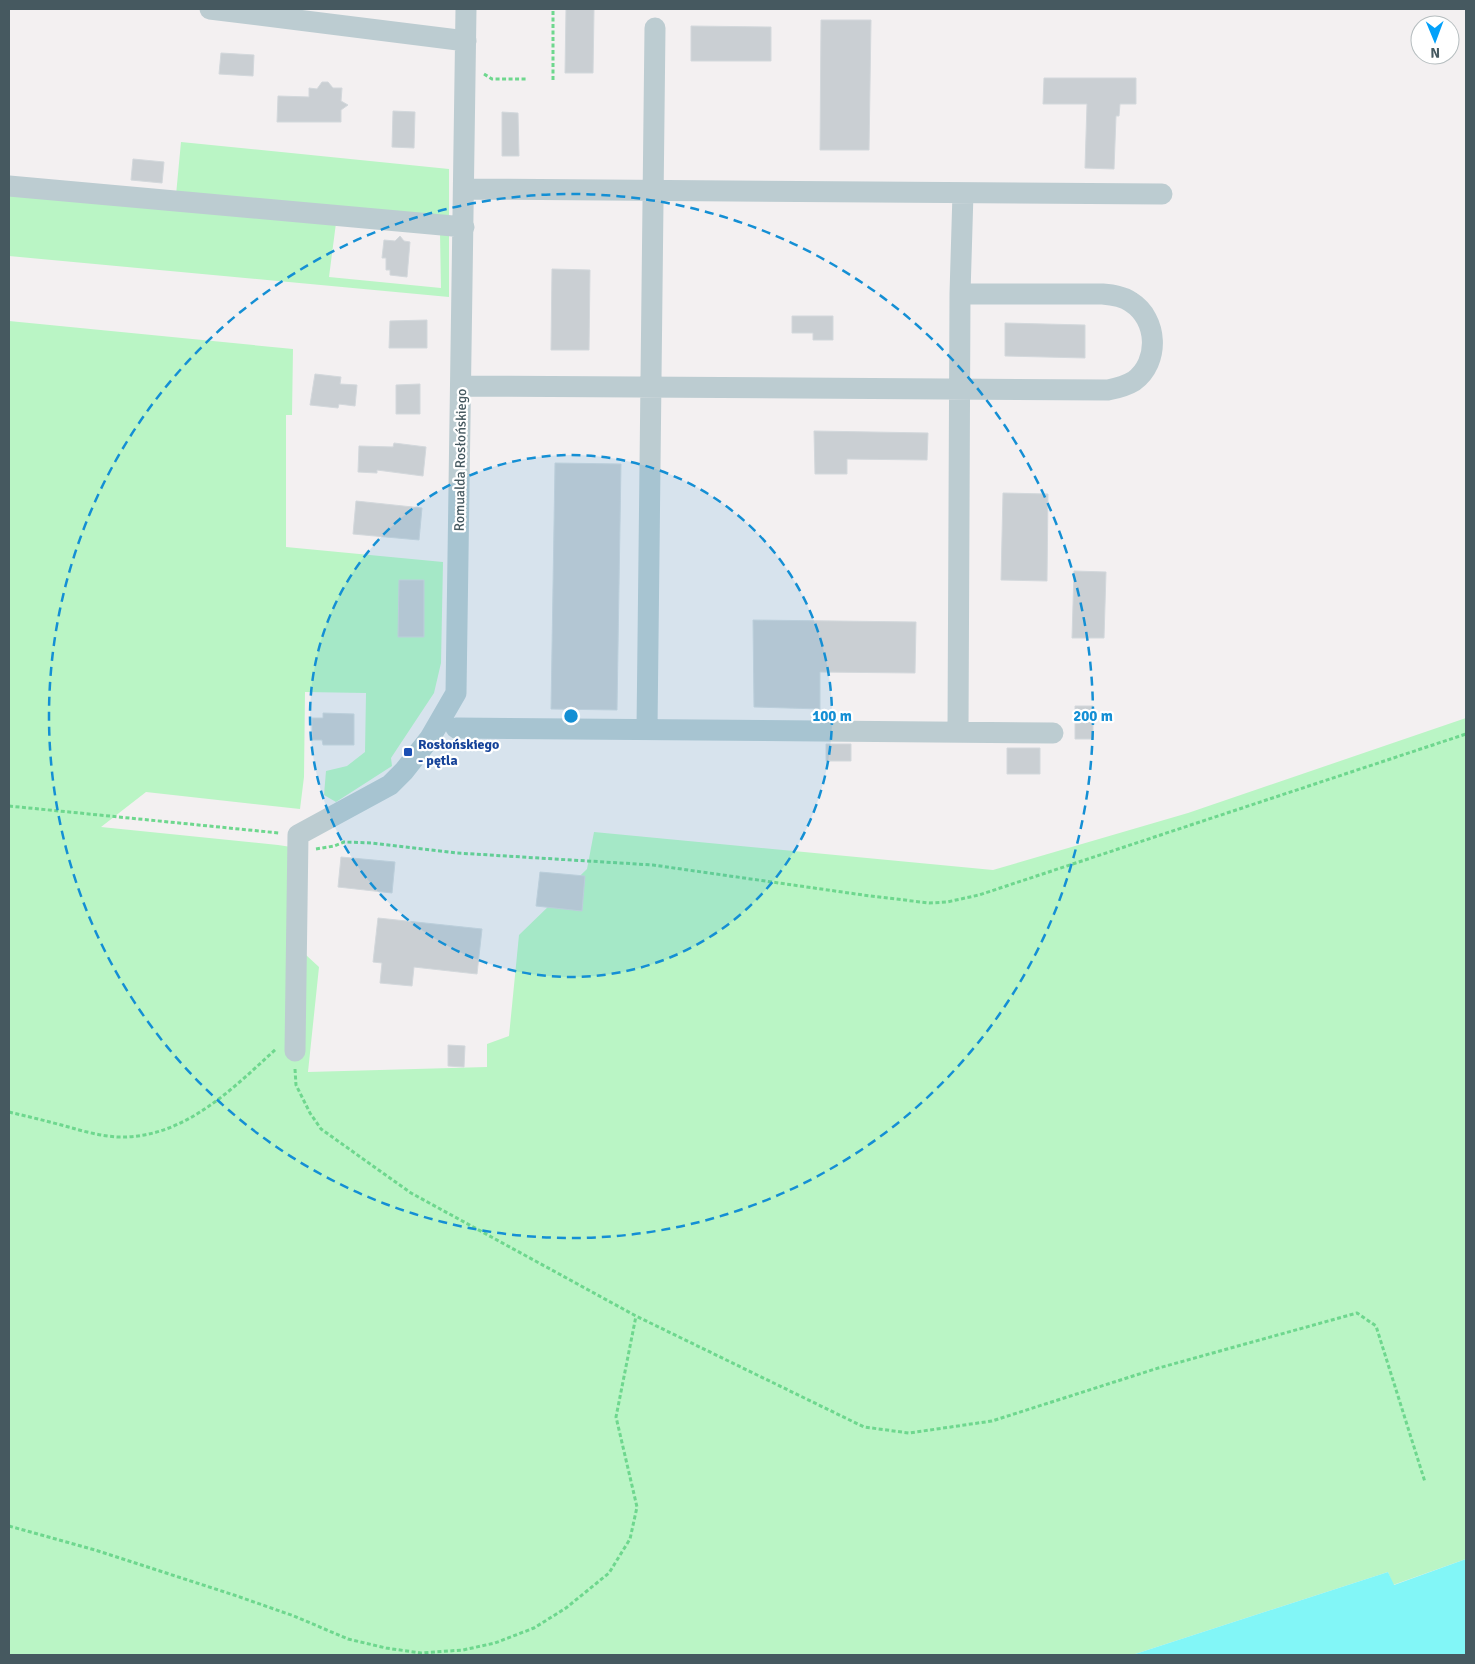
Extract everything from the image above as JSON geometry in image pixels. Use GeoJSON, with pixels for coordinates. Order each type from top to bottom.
{"type":"FeatureCollection","features":[{"type":"Feature","properties":{"kind":"street"},"geometry":{"type":"LineString","coordinates":[[210,9],[466,41]]}},
{"type":"Feature","properties":{"kind":"street","name":"Romualda Rosłońskiego"},"geometry":{"type":"LineString","coordinates":[[298,842],[390,785],[404,772],[430,738],[456,693],[466,9]]}},
{"type":"Feature","properties":{"kind":"street"},"geometry":{"type":"LineString","coordinates":[[647,729],[655,28]]}},
{"type":"Feature","properties":{"kind":"street"},"geometry":{"type":"LineString","coordinates":[[9,186],[464,227]]}},
{"type":"Feature","properties":{"kind":"street"},"geometry":{"type":"LineString","coordinates":[[464,189],[1162,194]]}},
{"type":"Feature","properties":{"kind":"street"},"geometry":{"type":"LineString","coordinates":[[958,732],[960,294],[963,193]]}},
{"type":"Feature","properties":{"kind":"street"},"geometry":{"type":"LineString","coordinates":[[461,386],[1108,390],[1124,386],[1135,380],[1143,372],[1149,361],[1153,334],[1149,322],[1141,309],[1130,301],[1116,296],[1102,294],[960,294]]}},
{"type":"Feature","properties":{"kind":"street"},"geometry":{"type":"LineString","coordinates":[[456,728],[1053,733]]}},
{"type":"Feature","properties":{"kind":"street"},"geometry":{"type":"LineString","coordinates":[[288,1047],[298,842]]}},
{"type":"Feature","properties":{"kind":"path"},"geometry":{"type":"LineString","coordinates":[[553,9],[553,80]]}},
{"type":"Feature","properties":{"kind":"path"},"geometry":{"type":"LineString","coordinates":[[482,72],[485,76],[492,79],[528,80]]}},
{"type":"Feature","properties":{"kind":"path"},"geometry":{"type":"LineString","coordinates":[[9,806],[298,842],[324,849],[344,842],[372,843],[457,853],[653,865],[863,895],[947,902],[979,895],[1466,734]]}},
{"type":"Feature","properties":{"kind":"path"},"geometry":{"type":"LineString","coordinates":[[9,1112],[90,1133],[116,1137],[157,1133],[189,1120],[253,1069],[288,1047],[296,1086],[321,1130],[411,1194],[636,1316],[864,1427],[908,1433],[992,1421],[1155,1369],[1357,1313],[1376,1326],[1424,1482]]}},
{"type":"Feature","properties":{"kind":"path"},"geometry":{"type":"LineString","coordinates":[[9,1526],[95,1550],[294,1616],[348,1639],[386,1648],[421,1653],[463,1650],[495,1643],[534,1628],[566,1608],[609,1573],[630,1539],[637,1507],[616,1417],[636,1316]]}},
{"type":"Feature","properties":{"kind":"green space"},"geometry":{"type":"Polygon","coordinates":[[[181,142],[449,169],[449,220],[176,195],[181,142]]]}},
{"type":"Feature","properties":{"kind":"green space"},"geometry":{"type":"Polygon","coordinates":[[[9,191],[336,223],[329,277],[441,288],[440,233],[449,233],[449,297],[9,256],[9,191]]]}},
{"type":"Feature","properties":{"kind":"green space"},"geometry":{"type":"Polygon","coordinates":[[[9,321],[293,349],[292,415],[286,415],[286,547],[443,562],[441,663],[434,693],[391,758],[392,766],[336,802],[324,795],[326,771],[347,766],[365,752],[366,693],[305,692],[304,777],[300,809],[146,792],[101,827],[298,848],[306,955],[319,967],[308,1072],[487,1067],[487,1044],[509,1036],[519,935],[587,869],[594,832],[993,870],[1188,813],[1466,718],[1466,1559],[1393,1585],[1388,1572],[1132,1655],[9,1655],[9,321]]]}},
{"type":"Feature","properties":{"kind":"water"},"geometry":{"type":"Polygon","coordinates":[[[1466,1559],[1466,1655],[1132,1655],[1388,1572],[1394,1585],[1466,1559]]]}},
{"type":"Feature","properties":{"kind":"building"},"geometry":{"type":"Polygon","coordinates":[[[566,9],[594,9],[593,73],[565,73],[566,9]]]}},
{"type":"Feature","properties":{"kind":"building"},"geometry":{"type":"Polygon","coordinates":[[[821,20],[871,20],[869,150],[820,150],[821,20]]]}},
{"type":"Feature","properties":{"kind":"building"},"geometry":{"type":"Polygon","coordinates":[[[691,26],[771,27],[771,61],[691,61],[691,26]]]}},
{"type":"Feature","properties":{"kind":"building"},"geometry":{"type":"Polygon","coordinates":[[[221,53],[254,55],[253,76],[219,74],[221,53]]]}},
{"type":"Feature","properties":{"kind":"building"},"geometry":{"type":"Polygon","coordinates":[[[1044,78],[1136,78],[1136,104],[1120,104],[1119,116],[1116,116],[1114,169],[1085,168],[1087,104],[1043,104],[1044,78]]]}},
{"type":"Feature","properties":{"kind":"building"},"geometry":{"type":"Polygon","coordinates":[[[322,82],[328,82],[333,88],[342,88],[341,101],[348,105],[341,110],[341,122],[277,122],[278,96],[309,97],[309,88],[317,89],[322,82]]]}},
{"type":"Feature","properties":{"kind":"building"},"geometry":{"type":"Polygon","coordinates":[[[393,111],[415,112],[414,148],[392,147],[393,111]]]}},
{"type":"Feature","properties":{"kind":"building"},"geometry":{"type":"Polygon","coordinates":[[[502,112],[518,113],[519,156],[502,156],[502,112]]]}},
{"type":"Feature","properties":{"kind":"building"},"geometry":{"type":"Polygon","coordinates":[[[133,159],[164,162],[162,183],[131,180],[133,159]]]}},
{"type":"Feature","properties":{"kind":"building"},"geometry":{"type":"Polygon","coordinates":[[[400,236],[404,241],[410,242],[407,277],[390,275],[390,270],[386,270],[386,258],[382,258],[384,240],[395,241],[400,236]]]}},
{"type":"Feature","properties":{"kind":"building"},"geometry":{"type":"Polygon","coordinates":[[[552,269],[590,270],[589,350],[551,350],[552,269]]]}},
{"type":"Feature","properties":{"kind":"building"},"geometry":{"type":"Polygon","coordinates":[[[792,316],[833,316],[833,340],[813,340],[813,333],[792,333],[792,316]]]}},
{"type":"Feature","properties":{"kind":"building"},"geometry":{"type":"Polygon","coordinates":[[[427,320],[427,348],[389,348],[390,321],[427,320]]]}},
{"type":"Feature","properties":{"kind":"building"},"geometry":{"type":"Polygon","coordinates":[[[1005,323],[1085,325],[1085,358],[1005,356],[1005,323]]]}},
{"type":"Feature","properties":{"kind":"building"},"geometry":{"type":"Polygon","coordinates":[[[315,374],[341,377],[340,384],[357,385],[355,406],[339,404],[338,408],[310,405],[315,374]]]}},
{"type":"Feature","properties":{"kind":"building"},"geometry":{"type":"Polygon","coordinates":[[[420,384],[420,414],[396,414],[396,385],[420,384]]]}},
{"type":"Feature","properties":{"kind":"building"},"geometry":{"type":"Polygon","coordinates":[[[814,431],[928,433],[927,460],[847,459],[847,474],[815,474],[814,431]]]}},
{"type":"Feature","properties":{"kind":"building"},"geometry":{"type":"Polygon","coordinates":[[[394,443],[426,447],[423,476],[377,470],[377,473],[358,472],[359,446],[393,447],[394,443]]]}},
{"type":"Feature","properties":{"kind":"building"},"geometry":{"type":"Polygon","coordinates":[[[555,463],[621,464],[617,710],[551,709],[555,463]]]}},
{"type":"Feature","properties":{"kind":"building"},"geometry":{"type":"Polygon","coordinates":[[[1003,493],[1048,494],[1047,581],[1001,580],[1003,493]]]}},
{"type":"Feature","properties":{"kind":"building"},"geometry":{"type":"Polygon","coordinates":[[[356,501],[422,508],[419,540],[353,534],[356,501]]]}},
{"type":"Feature","properties":{"kind":"building"},"geometry":{"type":"Polygon","coordinates":[[[1074,571],[1106,572],[1104,638],[1072,638],[1074,571]]]}},
{"type":"Feature","properties":{"kind":"building"},"geometry":{"type":"Polygon","coordinates":[[[399,580],[424,580],[424,637],[398,637],[399,580]]]}},
{"type":"Feature","properties":{"kind":"building"},"geometry":{"type":"Polygon","coordinates":[[[753,620],[916,622],[915,673],[820,672],[820,709],[754,707],[753,620]]]}},
{"type":"Feature","properties":{"kind":"building"},"geometry":{"type":"Polygon","coordinates":[[[1075,706],[1093,706],[1093,739],[1075,739],[1075,706]]]}},
{"type":"Feature","properties":{"kind":"building"},"geometry":{"type":"Polygon","coordinates":[[[323,713],[354,714],[354,745],[323,745],[322,740],[312,740],[312,718],[323,718],[323,713]]]}},
{"type":"Feature","properties":{"kind":"building"},"geometry":{"type":"Polygon","coordinates":[[[826,744],[851,744],[851,761],[826,761],[826,744]]]}},
{"type":"Feature","properties":{"kind":"building"},"geometry":{"type":"Polygon","coordinates":[[[1007,748],[1040,748],[1040,774],[1007,774],[1007,748]]]}},
{"type":"Feature","properties":{"kind":"building"},"geometry":{"type":"Polygon","coordinates":[[[341,857],[395,862],[392,893],[338,887],[341,857]]]}},
{"type":"Feature","properties":{"kind":"building"},"geometry":{"type":"Polygon","coordinates":[[[540,872],[585,876],[582,911],[536,906],[540,872]]]}},
{"type":"Feature","properties":{"kind":"building"},"geometry":{"type":"Polygon","coordinates":[[[378,918],[482,929],[477,974],[414,967],[412,986],[380,983],[382,963],[373,962],[378,918]]]}},
{"type":"Feature","properties":{"kind":"building"},"geometry":{"type":"Polygon","coordinates":[[[448,1045],[465,1046],[464,1067],[448,1066],[448,1045]]]}},
{"type":"Feature","properties":{"kind":"place","name":"Rosłońskiego - pętla"},"geometry":{"type":"Point","coordinates":[408,752]}}]}
